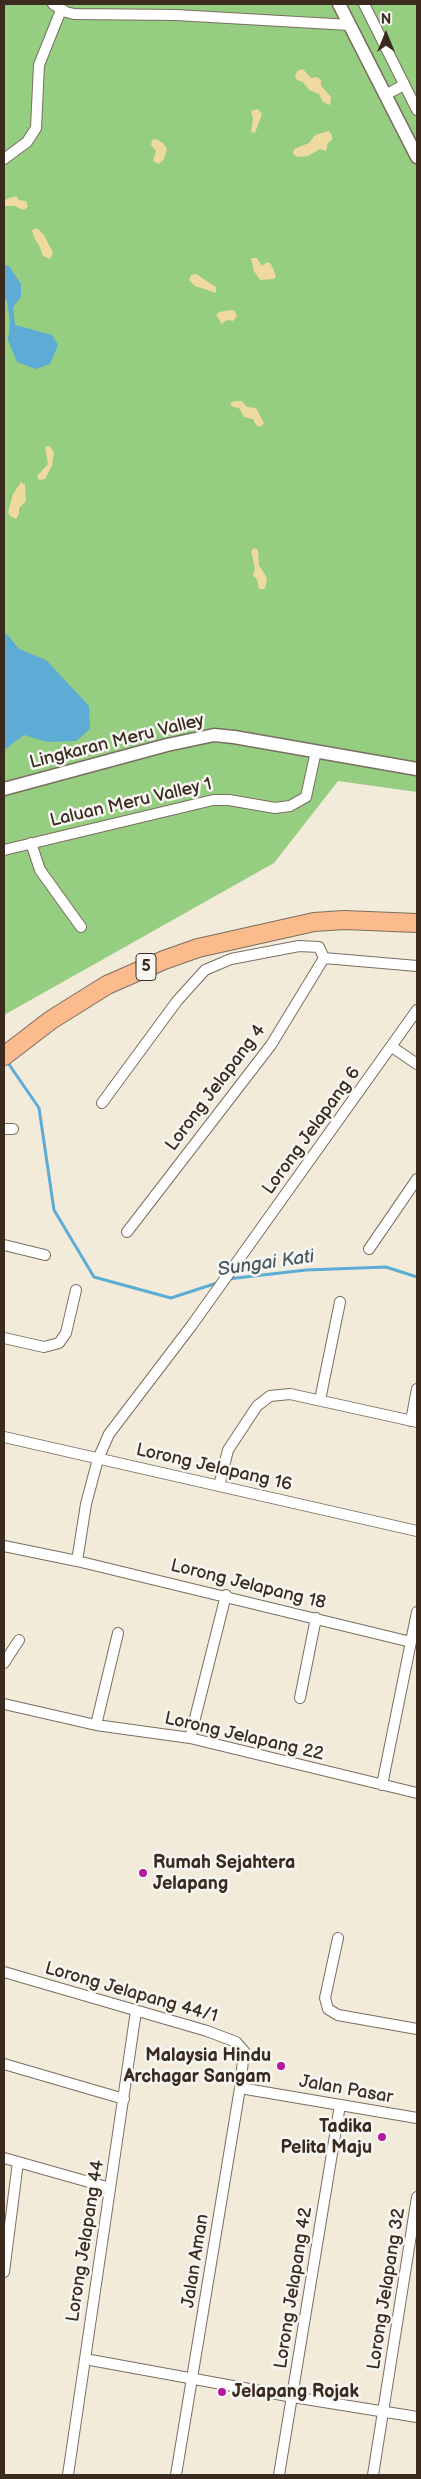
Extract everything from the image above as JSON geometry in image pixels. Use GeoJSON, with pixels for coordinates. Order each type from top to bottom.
{"type":"FeatureCollection","features":[{"type":"Feature","properties":{"kind":"highway","name":"5"},"geometry":{"type":"LineString","coordinates":[[4,1056],[26,1038],[81,1000],[134,972],[198,948],[280,928],[314,922],[344,920],[417,923]]}},
{"type":"Feature","properties":{"kind":"highway","name":"5"},"geometry":{"type":"LineString","coordinates":[[280,928],[344,928],[417,933]]}},
{"type":"Feature","properties":{"kind":"street"},"geometry":{"type":"LineString","coordinates":[[339,4],[417,157]]}},
{"type":"Feature","properties":{"kind":"street"},"geometry":{"type":"LineString","coordinates":[[364,4],[417,110]]}},
{"type":"Feature","properties":{"kind":"street"},"geometry":{"type":"LineString","coordinates":[[4,159],[27,142],[36,128],[39,65],[57,7],[74,14],[176,15],[350,25]]}},
{"type":"Feature","properties":{"kind":"street"},"geometry":{"type":"LineString","coordinates":[[385,95],[404,85]]}},
{"type":"Feature","properties":{"kind":"street","name":"Lingkaran Meru Valley"},"geometry":{"type":"LineString","coordinates":[[4,789],[167,745],[214,735],[234,736],[417,769]]}},
{"type":"Feature","properties":{"kind":"street","name":"Laluan Meru Valley 1"},"geometry":{"type":"LineString","coordinates":[[4,850],[213,800],[230,800],[274,808],[290,806],[306,797],[316,751]]}},
{"type":"Feature","properties":{"kind":"street"},"geometry":{"type":"LineString","coordinates":[[31,843],[40,870],[81,927]]}},
{"type":"Feature","properties":{"kind":"street"},"geometry":{"type":"LineString","coordinates":[[102,1103],[178,1001],[205,970],[231,959],[299,946],[319,947],[324,958],[417,966]]}},
{"type":"Feature","properties":{"kind":"street","name":"Lorong Jelapang 4"},"geometry":{"type":"LineString","coordinates":[[127,1232],[271,1045],[324,958]]}},
{"type":"Feature","properties":{"kind":"street","name":"Lorong Jelapang 6"},"geometry":{"type":"LineString","coordinates":[[98,1458],[109,1434],[232,1269],[417,1010]]}},
{"type":"Feature","properties":{"kind":"street"},"geometry":{"type":"LineString","coordinates":[[392,1047],[417,1064]]}},
{"type":"Feature","properties":{"kind":"street"},"geometry":{"type":"LineString","coordinates":[[370,1249],[417,1179]]}},
{"type":"Feature","properties":{"kind":"street"},"geometry":{"type":"LineString","coordinates":[[4,1245],[45,1255]]}},
{"type":"Feature","properties":{"kind":"street"},"geometry":{"type":"LineString","coordinates":[[4,1338],[44,1347],[58,1344],[66,1332],[76,1290]]}},
{"type":"Feature","properties":{"kind":"street"},"geometry":{"type":"LineString","coordinates":[[320,1400],[340,1302]]}},
{"type":"Feature","properties":{"kind":"street"},"geometry":{"type":"LineString","coordinates":[[218,1486],[228,1450],[263,1400],[270,1396],[285,1394],[320,1400],[414,1421],[417,1389]]}},
{"type":"Feature","properties":{"kind":"street","name":"Lorong Jelapang 16"},"geometry":{"type":"LineString","coordinates":[[4,1438],[417,1531]]}},
{"type":"Feature","properties":{"kind":"street"},"geometry":{"type":"LineString","coordinates":[[77,1561],[86,1504],[98,1458]]}},
{"type":"Feature","properties":{"kind":"street","name":"Lorong Jelapang 18"},"geometry":{"type":"LineString","coordinates":[[4,1546],[226,1595],[411,1642]]}},
{"type":"Feature","properties":{"kind":"street"},"geometry":{"type":"LineString","coordinates":[[190,1738],[226,1595]]}},
{"type":"Feature","properties":{"kind":"street"},"geometry":{"type":"LineString","coordinates":[[382,1785],[417,1612]]}},
{"type":"Feature","properties":{"kind":"street"},"geometry":{"type":"LineString","coordinates":[[300,1698],[316,1618]]}},
{"type":"Feature","properties":{"kind":"street"},"geometry":{"type":"LineString","coordinates":[[96,1725],[118,1633]]}},
{"type":"Feature","properties":{"kind":"street"},"geometry":{"type":"LineString","coordinates":[[4,1663],[19,1640]]}},
{"type":"Feature","properties":{"kind":"street","name":"Lorong Jelapang 22"},"geometry":{"type":"LineString","coordinates":[[4,1704],[96,1725],[190,1738],[417,1794]]}},
{"type":"Feature","properties":{"kind":"street"},"geometry":{"type":"LineString","coordinates":[[338,1938],[325,1998],[328,2009],[338,2015],[417,2029]]}},
{"type":"Feature","properties":{"kind":"street","name":"Lorong Jelapang 44/1"},"geometry":{"type":"LineString","coordinates":[[4,1972],[236,2042],[244,2051]]}},
{"type":"Feature","properties":{"kind":"street","name":"Lorong Jelapang 44"},"geometry":{"type":"LineString","coordinates":[[68,2475],[136,2011]]}},
{"type":"Feature","properties":{"kind":"street","name":"Jalan Aman"},"geometry":{"type":"LineString","coordinates":[[176,2475],[240,2088],[244,2051]]}},
{"type":"Feature","properties":{"kind":"street"},"geometry":{"type":"LineString","coordinates":[[4,2064],[124,2099]]}},
{"type":"Feature","properties":{"kind":"street","name":"Jalan Pasar"},"geometry":{"type":"LineString","coordinates":[[240,2088],[417,2118]]}},
{"type":"Feature","properties":{"kind":"street","name":"Lorong Jelapang 42"},"geometry":{"type":"LineString","coordinates":[[279,2475],[340,2105]]}},
{"type":"Feature","properties":{"kind":"street"},"geometry":{"type":"LineString","coordinates":[[4,2158],[110,2188]]}},
{"type":"Feature","properties":{"kind":"street"},"geometry":{"type":"LineString","coordinates":[[4,2272],[18,2162]]}},
{"type":"Feature","properties":{"kind":"street","name":"Lorong Jelapang 32"},"geometry":{"type":"LineString","coordinates":[[373,2475],[417,2197]]}},
{"type":"Feature","properties":{"kind":"street"},"geometry":{"type":"LineString","coordinates":[[84,2359],[193,2380],[417,2416]]}},
{"type":"Feature","properties":{"kind":"green space"},"geometry":{"type":"Polygon","coordinates":[[[4,4],[417,4],[417,792],[338,781],[274,863],[4,1015],[4,4]]]}},
{"type":"Feature","properties":{"kind":"sand"},"geometry":{"type":"Polygon","coordinates":[[[303,69],[311,78],[317,77],[321,80],[321,86],[331,97],[330,105],[323,102],[319,94],[309,90],[303,82],[297,80],[295,77],[297,71],[303,69]]]}},
{"type":"Feature","properties":{"kind":"sand"},"geometry":{"type":"Polygon","coordinates":[[[258,109],[262,114],[255,133],[251,132],[253,118],[251,111],[258,109]]]}},
{"type":"Feature","properties":{"kind":"sand"},"geometry":{"type":"Polygon","coordinates":[[[329,131],[332,135],[332,140],[328,143],[326,151],[320,149],[308,156],[297,157],[293,154],[294,149],[309,143],[315,135],[329,131]]]}},
{"type":"Feature","properties":{"kind":"sand"},"geometry":{"type":"Polygon","coordinates":[[[156,139],[163,143],[167,149],[164,159],[159,164],[153,161],[156,151],[151,145],[152,140],[156,139]]]}},
{"type":"Feature","properties":{"kind":"sand"},"geometry":{"type":"Polygon","coordinates":[[[16,196],[19,200],[26,201],[28,207],[23,210],[15,206],[4,206],[4,200],[16,196]]]}},
{"type":"Feature","properties":{"kind":"sand"},"geometry":{"type":"Polygon","coordinates":[[[37,228],[44,235],[53,253],[50,259],[43,256],[34,238],[32,230],[37,228]]]}},
{"type":"Feature","properties":{"kind":"sand"},"geometry":{"type":"Polygon","coordinates":[[[251,258],[257,258],[262,266],[267,262],[271,264],[276,276],[274,279],[260,280],[254,271],[251,258]]]}},
{"type":"Feature","properties":{"kind":"sand"},"geometry":{"type":"Polygon","coordinates":[[[196,274],[216,287],[216,293],[195,286],[189,280],[191,275],[196,274]]]}},
{"type":"Feature","properties":{"kind":"sand"},"geometry":{"type":"Polygon","coordinates":[[[235,311],[237,316],[233,321],[227,320],[222,324],[216,315],[219,312],[235,311]]]}},
{"type":"Feature","properties":{"kind":"sand"},"geometry":{"type":"Polygon","coordinates":[[[234,401],[242,401],[247,407],[256,408],[264,423],[261,427],[256,425],[253,419],[244,417],[239,408],[233,407],[230,404],[234,401]]]}},
{"type":"Feature","properties":{"kind":"sand"},"geometry":{"type":"Polygon","coordinates":[[[49,446],[54,452],[52,466],[45,479],[39,480],[37,476],[48,464],[45,447],[49,446]]]}},
{"type":"Feature","properties":{"kind":"sand"},"geometry":{"type":"Polygon","coordinates":[[[21,482],[25,485],[26,501],[19,508],[19,514],[16,519],[10,516],[8,512],[13,494],[21,482]]]}},
{"type":"Feature","properties":{"kind":"sand"},"geometry":{"type":"Polygon","coordinates":[[[254,548],[258,550],[259,565],[267,578],[265,589],[259,589],[257,579],[253,576],[255,568],[251,551],[254,548]]]}},
{"type":"Feature","properties":{"kind":"water"},"geometry":{"type":"Polygon","coordinates":[[[4,265],[9,266],[21,284],[21,297],[13,307],[15,325],[52,335],[58,345],[50,364],[36,369],[17,362],[8,340],[10,323],[7,301],[4,295],[4,265]]]}},
{"type":"Feature","properties":{"kind":"water"},"geometry":{"type":"Polygon","coordinates":[[[4,634],[7,634],[19,649],[46,660],[89,706],[90,729],[76,741],[48,742],[24,735],[4,750],[4,634]]]}},
{"type":"Feature","properties":{"kind":"waterway","name":"Sungai Kati"},"geometry":{"type":"LineString","coordinates":[[6,1060],[39,1108],[54,1210],[94,1277],[171,1298],[220,1282]]}},
{"type":"Feature","properties":{"kind":"waterway","name":"Sungai Kati"},"geometry":{"type":"LineString","coordinates":[[228,1279],[306,1270],[386,1267],[417,1277]]}},
{"type":"Feature","properties":{"kind":"place","name":"Rumah Sejahtera Jelapang"},"geometry":{"type":"Point","coordinates":[143,1873]}},
{"type":"Feature","properties":{"kind":"place","name":"Malaysia Hindu Archagar Sangam"},"geometry":{"type":"Point","coordinates":[281,2066]}},
{"type":"Feature","properties":{"kind":"place","name":"Tadika Pelita Maju"},"geometry":{"type":"Point","coordinates":[382,2137]}},
{"type":"Feature","properties":{"kind":"place","name":"Jelapang Rojak"},"geometry":{"type":"Point","coordinates":[222,2392]}}]}
